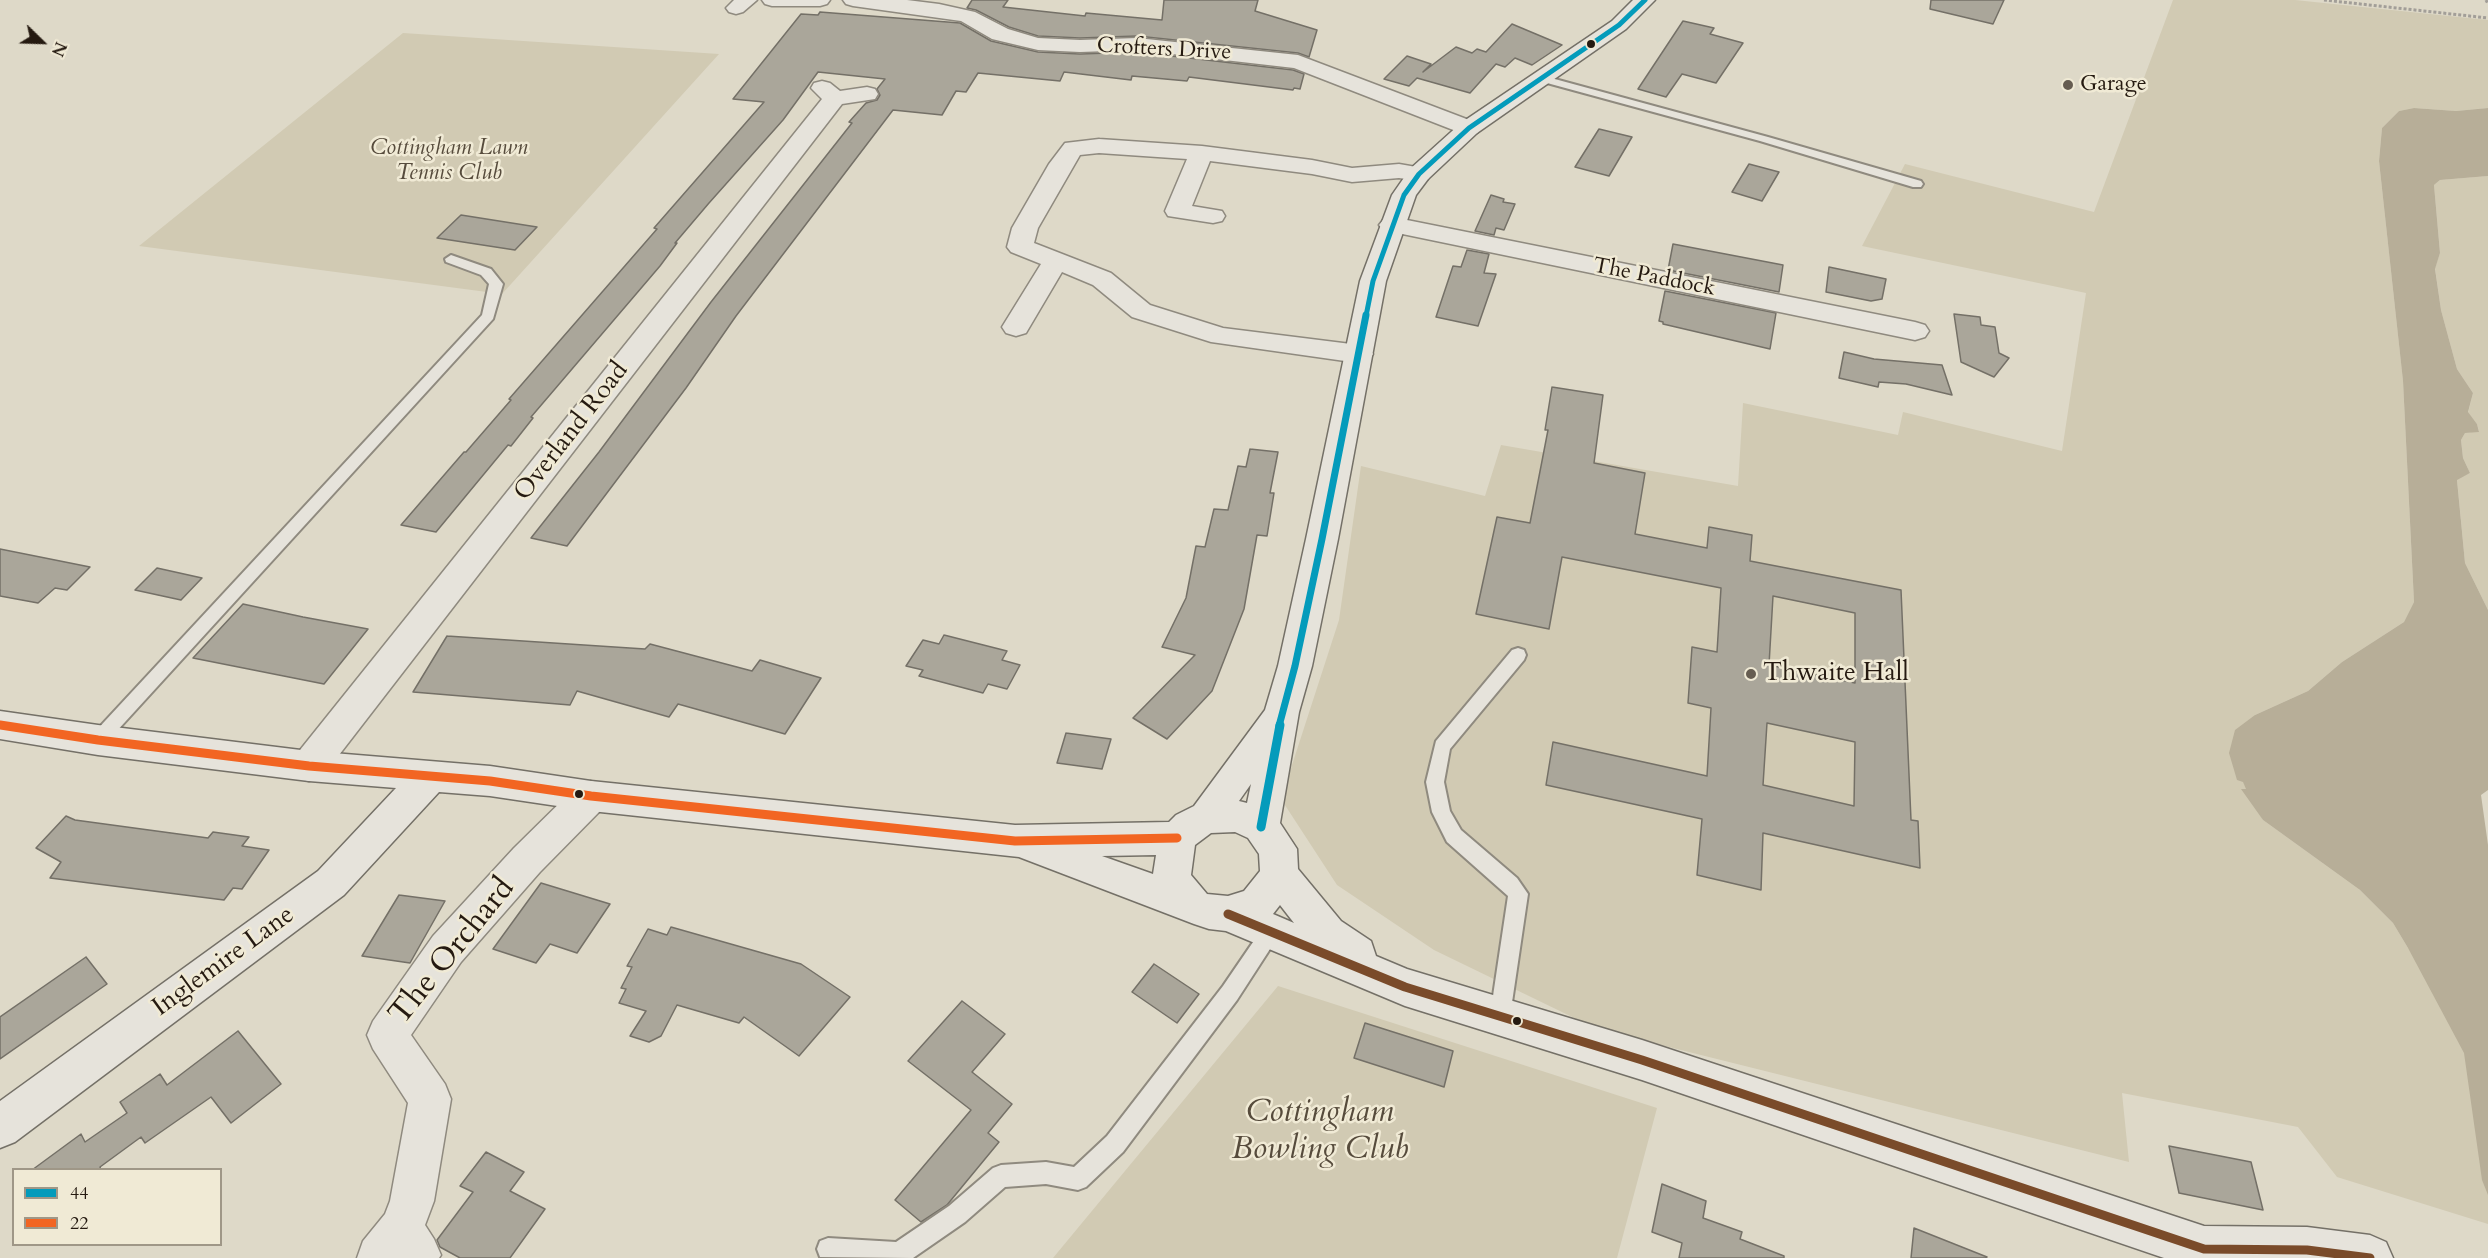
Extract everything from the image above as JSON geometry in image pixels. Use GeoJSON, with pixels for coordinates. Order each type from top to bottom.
{"type":"FeatureCollection","features":[{"type":"Feature","properties":{"kind":"street"},"geometry":{"type":"LineString","coordinates":[[772,0],[820,0]]}},
{"type":"Feature","properties":{"kind":"street","name":"Crofters Drive"},"geometry":{"type":"LineString","coordinates":[[853,0],[939,10],[968,16],[1000,34],[1038,44],[1080,46],[1137,44],[1298,62],[1469,128]]}},
{"type":"Feature","properties":{"kind":"street"},"geometry":{"type":"LineString","coordinates":[[1262,827],[1282,712],[1295,666],[1373,281],[1404,195],[1419,174],[1469,128],[1619,25],[1646,0]]}},
{"type":"Feature","properties":{"kind":"street","name":"Overland Road"},"geometry":{"type":"LineString","coordinates":[[309,766],[829,93],[867,94]]}},
{"type":"Feature","properties":{"kind":"street"},"geometry":{"type":"LineString","coordinates":[[1359,354],[1221,336],[1141,311],[1102,279],[1020,247],[1024,228],[1061,164],[1073,148],[1099,146],[1202,153],[1312,167],[1352,176],[1399,171],[1419,174]]}},
{"type":"Feature","properties":{"kind":"street"},"geometry":{"type":"LineString","coordinates":[[1202,153],[1177,211],[1213,216]]}},
{"type":"Feature","properties":{"kind":"street","name":"The Paddock"},"geometry":{"type":"LineString","coordinates":[[1392,225],[1915,331]]}},
{"type":"Feature","properties":{"kind":"street"},"geometry":{"type":"LineString","coordinates":[[1013,325],[1055,262]]}},
{"type":"Feature","properties":{"kind":"street"},"geometry":{"type":"LineString","coordinates":[[1208,817],[1282,712]]}},
{"type":"Feature","properties":{"kind":"street"},"geometry":{"type":"LineString","coordinates":[[0,725],[98,740],[309,766],[490,781],[591,796],[1016,841],[1177,838]]}},
{"type":"Feature","properties":{"kind":"street","name":"Inglemire Lane"},"geometry":{"type":"LineString","coordinates":[[0,1127],[331,883],[430,777]]}},
{"type":"Feature","properties":{"kind":"street","name":"The Orchard"},"geometry":{"type":"LineString","coordinates":[[399,1247],[412,1201],[430,1099],[387,1035],[447,950],[527,860],[591,796]]}},
{"type":"Feature","properties":{"kind":"street"},"geometry":{"type":"LineString","coordinates":[[1279,875],[1257,905],[1211,910],[1171,880],[1177,838],[1189,826],[1208,817],[1238,816],[1262,827],[1278,849],[1279,875],[1327,934],[1405,987]]}},
{"type":"Feature","properties":{"kind":"street"},"geometry":{"type":"LineString","coordinates":[[1016,841],[1271,932],[1405,987],[1642,1060],[2204,1253],[2307,1251],[2370,1258]]}},
{"type":"Feature","properties":{"kind":"lane"},"geometry":{"type":"LineString","coordinates":[[1540,78],[1764,139],[1917,184]]}},
{"type":"Feature","properties":{"kind":"lane"},"geometry":{"type":"LineString","coordinates":[[98,740],[488,316],[496,284],[486,272],[452,259]]}},
{"type":"Feature","properties":{"kind":"lane"},"geometry":{"type":"LineString","coordinates":[[1500,1016],[1518,894],[1510,884],[1454,836],[1441,812],[1435,782],[1442,746],[1518,655]]}},
{"type":"Feature","properties":{"kind":"lane"},"geometry":{"type":"LineString","coordinates":[[828,1249],[899,1254],[957,1214],[1001,1176],[1046,1173],[1078,1179],[1115,1144],[1230,993],[1271,932]]}},
{"type":"Feature","properties":{"kind":"path"},"geometry":{"type":"LineString","coordinates":[[2324,0],[2488,18]]}},
{"type":"Feature","properties":{"kind":"path"},"geometry":{"type":"LineString","coordinates":[[2486,0],[2488,4]]}},
{"type":"Feature","properties":{"kind":"green space"},"geometry":{"type":"Polygon","coordinates":[[[2173,0],[2295,0],[2488,20],[2488,108],[2456,111],[2414,108],[2399,111],[2382,128],[2379,161],[2403,381],[2414,602],[2404,622],[2342,662],[2308,691],[2255,715],[2243,781],[2263,820],[2360,890],[2393,923],[2408,948],[2488,1036],[2488,1224],[2337,1177],[2298,1127],[2122,1093],[2129,1162],[1597,1029],[1434,950],[1337,885],[1281,799],[1339,620],[1361,466],[1485,496],[1501,445],[1738,486],[1743,403],[1898,435],[1903,412],[2062,451],[2086,293],[1862,246],[1905,164],[2094,212],[2173,0]]]}},
{"type":"Feature","properties":{"kind":"green space","name":"Cottingham Lawn Tennis Club"},"geometry":{"type":"Polygon","coordinates":[[[403,33],[719,54],[502,294],[139,246],[403,33]]]}},
{"type":"Feature","properties":{"kind":"green space"},"geometry":{"type":"Polygon","coordinates":[[[2488,176],[2488,610],[2465,563],[2457,479],[2470,473],[2463,458],[2461,440],[2465,433],[2479,431],[2477,424],[2468,413],[2473,393],[2457,369],[2441,310],[2435,268],[2440,253],[2434,185],[2440,180],[2488,176]]]}},
{"type":"Feature","properties":{"kind":"green space","name":"Cottingham Bowling Club"},"geometry":{"type":"Polygon","coordinates":[[[1278,986],[1657,1108],[1617,1258],[1053,1258],[1278,986]]]}},
{"type":"Feature","properties":{"kind":"shaded area"},"geometry":{"type":"Polygon","coordinates":[[[2414,108],[2456,111],[2488,108],[2488,176],[2440,180],[2434,185],[2440,253],[2435,269],[2441,310],[2457,369],[2473,393],[2468,412],[2477,424],[2479,432],[2465,433],[2461,440],[2463,458],[2470,473],[2457,480],[2465,563],[2488,610],[2488,790],[2481,795],[2488,845],[2488,1195],[2482,1180],[2464,1053],[2408,948],[2393,923],[2360,890],[2263,820],[2241,789],[2246,789],[2243,782],[2237,780],[2229,753],[2235,730],[2255,715],[2308,691],[2342,662],[2404,622],[2414,602],[2403,381],[2379,161],[2382,128],[2399,111],[2414,108]]]}},
{"type":"Feature","properties":{"kind":"building"},"geometry":{"type":"Polygon","coordinates":[[[972,0],[1008,0],[1003,7],[1085,16],[1086,13],[1162,20],[1164,0],[1258,0],[1255,11],[1317,30],[1309,57],[1298,53],[1137,36],[1080,38],[1038,36],[1009,27],[976,10],[967,8],[972,0]]]}},
{"type":"Feature","properties":{"kind":"building"},"geometry":{"type":"Polygon","coordinates":[[[1931,0],[2004,0],[1993,24],[1930,9],[1931,0]]]}},
{"type":"Feature","properties":{"kind":"building"},"geometry":{"type":"Polygon","coordinates":[[[820,12],[960,23],[991,41],[1038,52],[1080,54],[1137,52],[1293,70],[1304,74],[1300,89],[1294,88],[1293,90],[1189,77],[1187,81],[1132,76],[1131,80],[1064,72],[1060,81],[978,73],[966,92],[956,91],[942,115],[893,110],[736,316],[686,388],[567,546],[531,538],[599,452],[711,302],[852,123],[849,122],[866,103],[877,100],[880,95],[877,89],[885,79],[818,72],[783,120],[675,243],[677,243],[660,266],[531,417],[533,418],[511,446],[508,445],[436,532],[401,525],[511,400],[509,399],[657,229],[654,228],[764,102],[733,99],[801,14],[818,15],[820,12]]]}},
{"type":"Feature","properties":{"kind":"building"},"geometry":{"type":"Polygon","coordinates":[[[1683,21],[1714,28],[1710,34],[1743,43],[1716,83],[1682,74],[1666,97],[1638,89],[1683,21]]]}},
{"type":"Feature","properties":{"kind":"building"},"geometry":{"type":"Polygon","coordinates":[[[1512,24],[1562,45],[1532,65],[1515,58],[1505,67],[1496,64],[1470,93],[1417,78],[1409,86],[1384,79],[1407,56],[1431,64],[1423,72],[1456,47],[1472,53],[1477,49],[1486,52],[1512,24]]]}},
{"type":"Feature","properties":{"kind":"building"},"geometry":{"type":"Polygon","coordinates":[[[1599,129],[1632,137],[1609,176],[1575,167],[1599,129]]]}},
{"type":"Feature","properties":{"kind":"building"},"geometry":{"type":"Polygon","coordinates":[[[1749,164],[1779,172],[1762,201],[1732,192],[1749,164]]]}},
{"type":"Feature","properties":{"kind":"building"},"geometry":{"type":"Polygon","coordinates":[[[1491,195],[1504,199],[1503,202],[1515,204],[1504,230],[1496,228],[1494,235],[1475,231],[1491,195]]]}},
{"type":"Feature","properties":{"kind":"building"},"geometry":{"type":"Polygon","coordinates":[[[461,215],[537,227],[515,250],[437,238],[461,215]]]}},
{"type":"Feature","properties":{"kind":"building"},"geometry":{"type":"Polygon","coordinates":[[[1673,244],[1783,265],[1779,292],[1668,270],[1673,244]]]}},
{"type":"Feature","properties":{"kind":"building"},"geometry":{"type":"Polygon","coordinates":[[[1467,250],[1489,254],[1484,273],[1496,274],[1478,326],[1436,317],[1453,266],[1461,267],[1467,250]]]}},
{"type":"Feature","properties":{"kind":"building"},"geometry":{"type":"Polygon","coordinates":[[[1829,267],[1886,279],[1882,299],[1871,301],[1826,292],[1829,267]]]}},
{"type":"Feature","properties":{"kind":"building"},"geometry":{"type":"Polygon","coordinates":[[[1665,291],[1776,313],[1770,349],[1663,324],[1659,321],[1665,291]]]}},
{"type":"Feature","properties":{"kind":"building"},"geometry":{"type":"Polygon","coordinates":[[[1954,314],[1980,317],[1981,325],[1995,327],[1999,353],[2009,358],[1994,377],[1961,362],[1954,314]]]}},
{"type":"Feature","properties":{"kind":"building"},"geometry":{"type":"Polygon","coordinates":[[[1844,352],[1874,359],[1942,365],[1952,395],[1906,384],[1879,382],[1878,387],[1839,378],[1844,352]]]}},
{"type":"Feature","properties":{"kind":"building","name":"Thwaite Hall"},"geometry":{"type":"Polygon","coordinates":[[[1552,387],[1603,395],[1594,463],[1645,473],[1635,534],[1707,548],[1709,527],[1752,535],[1750,561],[1901,590],[1911,820],[1918,821],[1920,868],[1763,833],[1761,890],[1697,875],[1702,819],[1546,785],[1553,742],[1707,776],[1711,708],[1688,703],[1692,647],[1717,652],[1721,588],[1562,557],[1549,629],[1476,614],[1497,517],[1530,523],[1548,430],[1545,430],[1552,387]],[[1773,596],[1769,665],[1855,683],[1855,613],[1773,596]],[[1767,723],[1763,785],[1854,806],[1855,742],[1767,723]]]}},
{"type":"Feature","properties":{"kind":"building"},"geometry":{"type":"Polygon","coordinates":[[[1250,449],[1278,452],[1270,493],[1274,493],[1267,536],[1257,535],[1244,609],[1212,691],[1167,739],[1133,718],[1195,655],[1162,647],[1186,598],[1196,546],[1205,547],[1214,509],[1228,510],[1238,466],[1246,467],[1250,449]]]}},
{"type":"Feature","properties":{"kind":"building"},"geometry":{"type":"Polygon","coordinates":[[[0,549],[90,567],[67,590],[55,588],[38,603],[0,596],[0,549]]]}},
{"type":"Feature","properties":{"kind":"building"},"geometry":{"type":"Polygon","coordinates":[[[157,568],[202,578],[181,600],[135,590],[157,568]]]}},
{"type":"Feature","properties":{"kind":"building"},"geometry":{"type":"Polygon","coordinates":[[[243,604],[368,629],[324,684],[193,658],[243,604]]]}},
{"type":"Feature","properties":{"kind":"building"},"geometry":{"type":"Polygon","coordinates":[[[944,635],[1007,651],[1002,660],[1020,665],[1007,689],[988,684],[983,693],[919,676],[923,670],[906,666],[923,640],[939,644],[944,635]]]}},
{"type":"Feature","properties":{"kind":"building"},"geometry":{"type":"Polygon","coordinates":[[[447,636],[645,649],[650,644],[752,671],[760,660],[821,678],[785,734],[678,704],[669,717],[577,691],[570,705],[413,692],[447,636]]]}},
{"type":"Feature","properties":{"kind":"building"},"geometry":{"type":"Polygon","coordinates":[[[1066,733],[1111,739],[1102,769],[1057,763],[1066,733]]]}},
{"type":"Feature","properties":{"kind":"building"},"geometry":{"type":"Polygon","coordinates":[[[66,816],[75,820],[208,838],[213,832],[249,837],[242,846],[269,850],[242,889],[233,888],[224,900],[50,878],[61,862],[36,848],[66,816]]]}},
{"type":"Feature","properties":{"kind":"building"},"geometry":{"type":"Polygon","coordinates":[[[541,883],[610,904],[577,953],[550,944],[536,963],[493,949],[541,883]]]}},
{"type":"Feature","properties":{"kind":"building"},"geometry":{"type":"Polygon","coordinates":[[[399,895],[445,901],[410,963],[362,956],[399,895]]]}},
{"type":"Feature","properties":{"kind":"building"},"geometry":{"type":"Polygon","coordinates":[[[671,927],[801,964],[850,997],[799,1056],[744,1017],[739,1023],[677,1005],[661,1036],[649,1042],[630,1036],[646,1011],[619,1003],[626,989],[621,988],[632,967],[627,966],[648,929],[667,935],[671,927]]]}},
{"type":"Feature","properties":{"kind":"building"},"geometry":{"type":"Polygon","coordinates":[[[86,957],[107,984],[0,1059],[0,1017],[86,957]]]}},
{"type":"Feature","properties":{"kind":"building"},"geometry":{"type":"Polygon","coordinates":[[[1154,964],[1199,994],[1177,1023],[1132,992],[1154,964]]]}},
{"type":"Feature","properties":{"kind":"building"},"geometry":{"type":"Polygon","coordinates":[[[962,1001],[1005,1034],[972,1072],[1012,1104],[988,1133],[999,1142],[947,1205],[921,1222],[895,1200],[971,1110],[908,1061],[962,1001]]]}},
{"type":"Feature","properties":{"kind":"building"},"geometry":{"type":"Polygon","coordinates":[[[1365,1023],[1453,1051],[1444,1087],[1354,1058],[1365,1023]]]}},
{"type":"Feature","properties":{"kind":"building"},"geometry":{"type":"Polygon","coordinates":[[[238,1031],[281,1084],[231,1123],[211,1097],[145,1143],[141,1137],[100,1168],[35,1168],[81,1134],[85,1142],[127,1113],[120,1102],[160,1074],[167,1085],[238,1031]]]}},
{"type":"Feature","properties":{"kind":"building"},"geometry":{"type":"Polygon","coordinates":[[[2169,1146],[2251,1162],[2263,1210],[2179,1193],[2169,1146]]]}},
{"type":"Feature","properties":{"kind":"building"},"geometry":{"type":"Polygon","coordinates":[[[486,1152],[524,1172],[510,1191],[545,1209],[510,1258],[460,1258],[440,1247],[437,1240],[473,1192],[460,1186],[486,1152]]]}},
{"type":"Feature","properties":{"kind":"building"},"geometry":{"type":"Polygon","coordinates":[[[1662,1184],[1706,1201],[1703,1218],[1742,1232],[1740,1239],[1784,1256],[1784,1258],[1679,1258],[1682,1243],[1652,1232],[1662,1184]]]}},
{"type":"Feature","properties":{"kind":"building"},"geometry":{"type":"Polygon","coordinates":[[[1914,1228],[1987,1257],[1911,1258],[1914,1228]]]}},
{"type":"Feature","properties":{"kind":"transit line","name":"44"},"geometry":{"type":"LineString","coordinates":[[1261,827],[1282,712],[1295,666],[1322,539],[1373,281],[1404,195],[1419,174],[1469,128],[1619,25],[1645,0]]}},
{"type":"Feature","properties":{"kind":"transit line","name":"22"},"geometry":{"type":"LineString","coordinates":[[0,725],[98,740],[309,766],[490,781],[591,796],[1015,841],[1177,838]]}},
{"type":"Feature","properties":{"kind":"transit line"},"geometry":{"type":"LineString","coordinates":[[1228,914],[1405,987],[1642,1060],[2204,1249],[2307,1250],[2370,1258]]}},
{"type":"Feature","properties":{"kind":"place","name":"Garage"},"geometry":{"type":"Point","coordinates":[2068,85]}},
{"type":"Feature","properties":{"kind":"place","name":"Thwaite Hall"},"geometry":{"type":"Point","coordinates":[1751,674]}}]}
